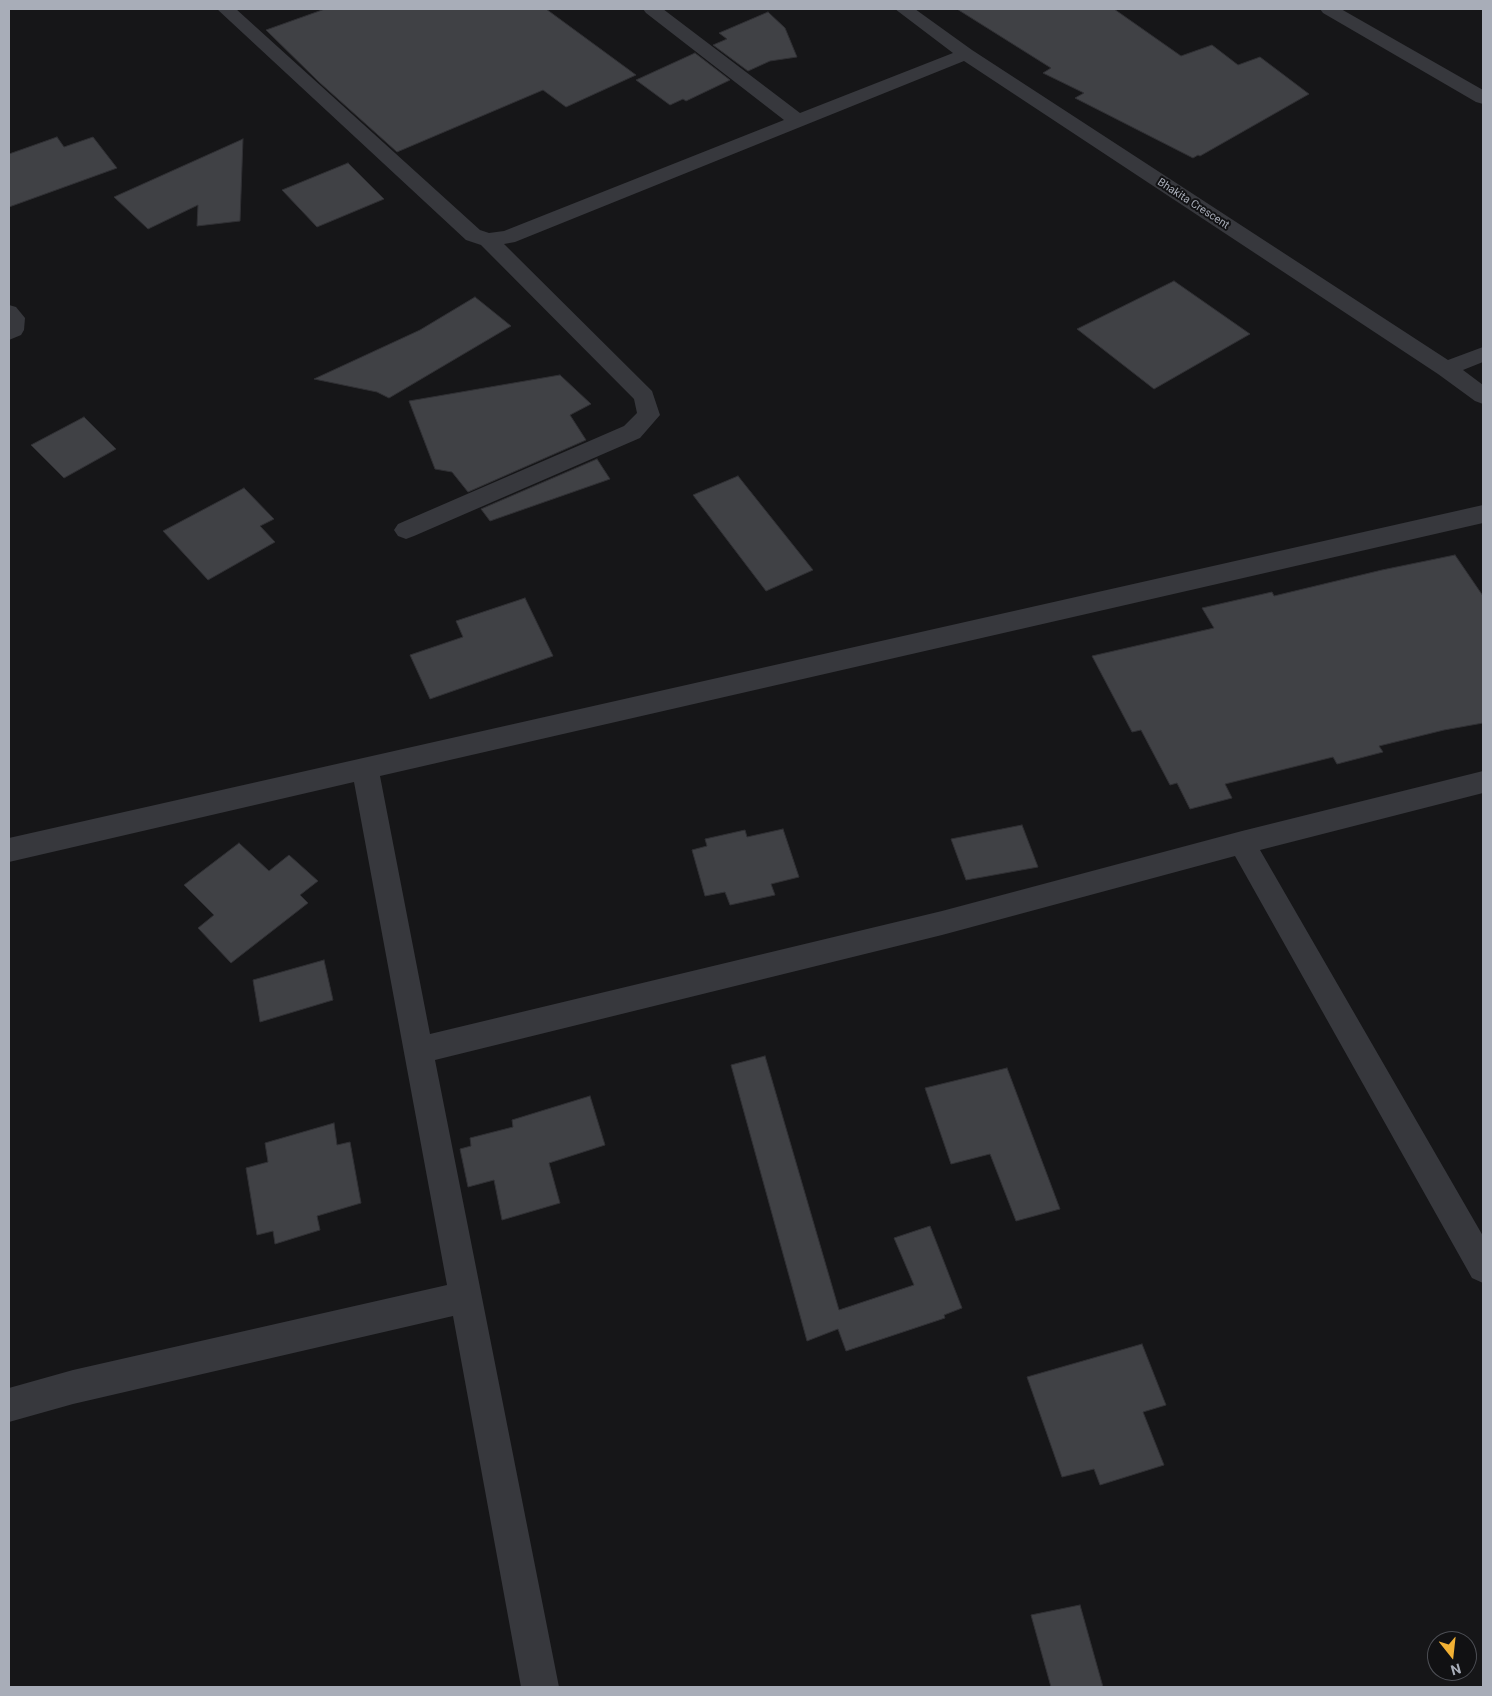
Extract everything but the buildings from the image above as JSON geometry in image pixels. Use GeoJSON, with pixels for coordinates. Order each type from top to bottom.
{"type":"FeatureCollection","features":[{"type":"Feature","properties":{"kind":"street"},"geometry":{"type":"LineString","coordinates":[[226,9],[473,235],[488,240],[644,396],[649,415],[632,432],[406,530]]}},
{"type":"Feature","properties":{"kind":"street"},"geometry":{"type":"LineString","coordinates":[[652,9],[798,121]]}},
{"type":"Feature","properties":{"kind":"street","name":"Bhakita Crescent"},"geometry":{"type":"LineString","coordinates":[[904,9],[966,54],[1483,396]]}},
{"type":"Feature","properties":{"kind":"street"},"geometry":{"type":"LineString","coordinates":[[1329,9],[1483,98]]}},
{"type":"Feature","properties":{"kind":"street"},"geometry":{"type":"LineString","coordinates":[[488,240],[508,237],[966,54]]}},
{"type":"Feature","properties":{"kind":"street"},"geometry":{"type":"LineString","coordinates":[[1446,370],[1483,354]]}},
{"type":"Feature","properties":{"kind":"street"},"geometry":{"type":"LineString","coordinates":[[9,850],[1483,514]]}},
{"type":"Feature","properties":{"kind":"street"},"geometry":{"type":"LineString","coordinates":[[365,770],[540,1687]]}},
{"type":"Feature","properties":{"kind":"street"},"geometry":{"type":"LineString","coordinates":[[418,1051],[942,923],[1242,843],[1483,782]]}},
{"type":"Feature","properties":{"kind":"street"},"geometry":{"type":"LineString","coordinates":[[1242,843],[1483,1267]]}},
{"type":"Feature","properties":{"kind":"street"},"geometry":{"type":"LineString","coordinates":[[9,1405],[73,1387],[466,1297]]}},
{"type":"Feature","properties":{"kind":"lane"},"geometry":{"type":"LineString","coordinates":[[9,311],[15,318],[14,330],[9,334]]}}]}
